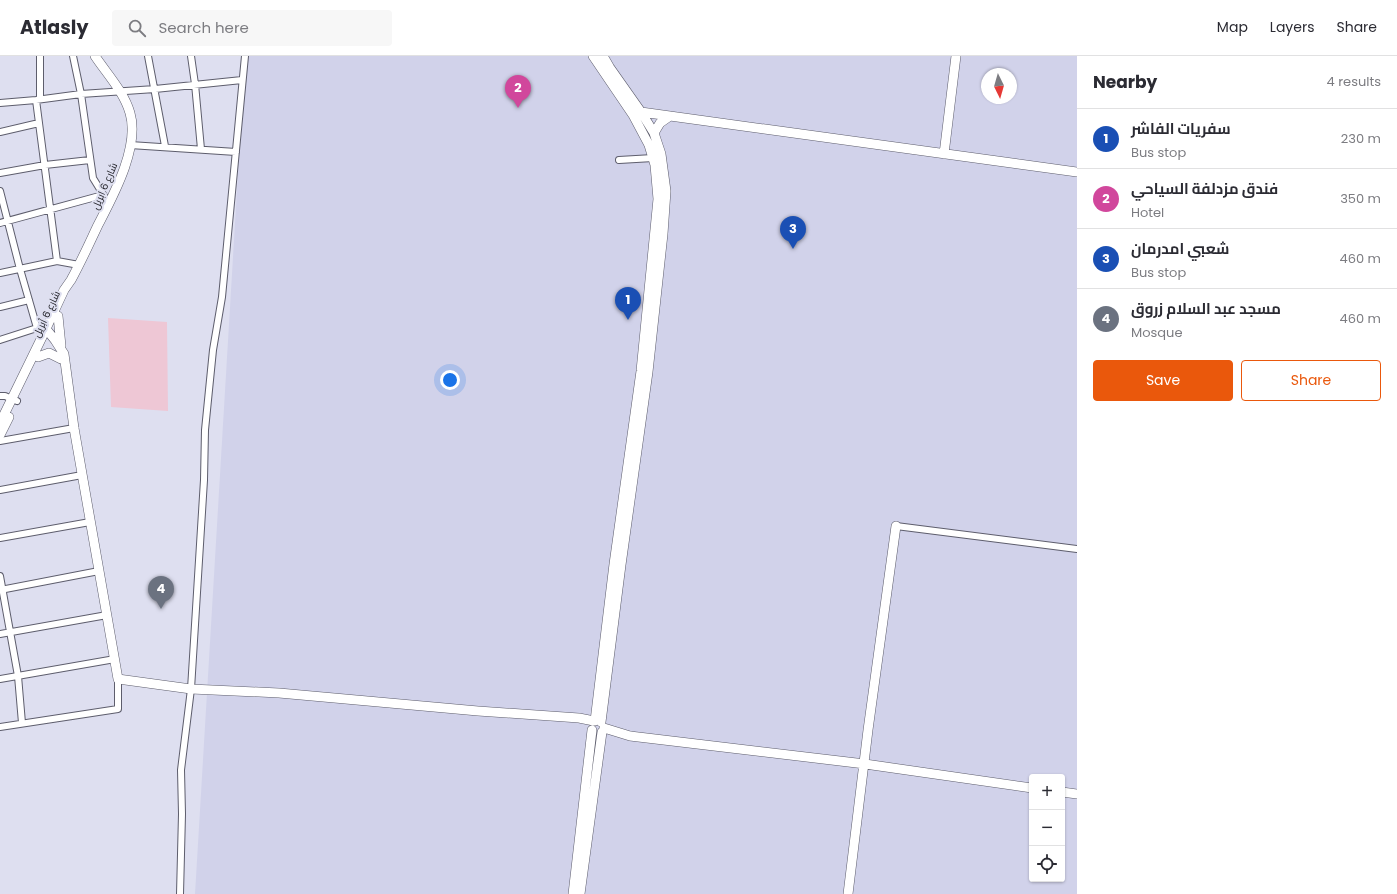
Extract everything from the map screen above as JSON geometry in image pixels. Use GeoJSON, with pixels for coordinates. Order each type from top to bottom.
{"type":"FeatureCollection","features":[{"type":"Feature","properties":{"kind":"street"},"geometry":{"type":"LineString","coordinates":[[40,56],[38,100],[39,123],[57,261]]}},
{"type":"Feature","properties":{"kind":"street"},"geometry":{"type":"LineString","coordinates":[[74,56],[93,178],[109,204]]}},
{"type":"Feature","properties":{"kind":"street","name":"شارع 6 ابريل"},"geometry":{"type":"LineString","coordinates":[[71,280],[109,204],[124,170],[130,145],[132,119],[128,106],[95,56]]}},
{"type":"Feature","properties":{"kind":"street"},"geometry":{"type":"LineString","coordinates":[[148,56],[165,146]]}},
{"type":"Feature","properties":{"kind":"street"},"geometry":{"type":"LineString","coordinates":[[191,56],[201,149]]}},
{"type":"Feature","properties":{"kind":"street"},"geometry":{"type":"LineString","coordinates":[[180,894],[182,814],[181,770],[191,689],[206,430],[213,350],[222,297],[244,56]]}},
{"type":"Feature","properties":{"kind":"street"},"geometry":{"type":"LineString","coordinates":[[573,894],[612,612],[631,447],[648,342],[666,191],[661,154],[654,133],[637,114],[593,56]]}},
{"type":"Feature","properties":{"kind":"street"},"geometry":{"type":"LineString","coordinates":[[603,56],[637,114],[653,158],[658,191],[658,205],[648,342]]}},
{"type":"Feature","properties":{"kind":"street"},"geometry":{"type":"LineString","coordinates":[[944,154],[956,56]]}},
{"type":"Feature","properties":{"kind":"street"},"geometry":{"type":"LineString","coordinates":[[0,103],[38,100],[81,94],[155,89],[242,80]]}},
{"type":"Feature","properties":{"kind":"street"},"geometry":{"type":"LineString","coordinates":[[637,114],[670,116],[1077,172]]}},
{"type":"Feature","properties":{"kind":"street"},"geometry":{"type":"LineString","coordinates":[[654,133],[660,123],[670,116]]}},
{"type":"Feature","properties":{"kind":"street"},"geometry":{"type":"LineString","coordinates":[[0,132],[39,123]]}},
{"type":"Feature","properties":{"kind":"street"},"geometry":{"type":"LineString","coordinates":[[130,145],[165,146],[236,152]]}},
{"type":"Feature","properties":{"kind":"street"},"geometry":{"type":"LineString","coordinates":[[619,160],[653,158]]}},
{"type":"Feature","properties":{"kind":"street"},"geometry":{"type":"LineString","coordinates":[[0,173],[90,160]]}},
{"type":"Feature","properties":{"kind":"street"},"geometry":{"type":"LineString","coordinates":[[0,191],[29,300],[45,333],[54,345],[63,362]]}},
{"type":"Feature","properties":{"kind":"street"},"geometry":{"type":"LineString","coordinates":[[0,223],[103,195]]}},
{"type":"Feature","properties":{"kind":"street"},"geometry":{"type":"LineString","coordinates":[[0,273],[57,261],[79,265]]}},
{"type":"Feature","properties":{"kind":"street","name":"شارع 6 أبريل"},"geometry":{"type":"LineString","coordinates":[[0,423],[15,400],[38,357],[45,333],[58,316],[68,292],[71,280]]}},
{"type":"Feature","properties":{"kind":"street","name":"شارع 6 أبريل"},"geometry":{"type":"LineString","coordinates":[[0,435],[64,290],[71,280]]}},
{"type":"Feature","properties":{"kind":"street"},"geometry":{"type":"LineString","coordinates":[[0,307],[29,300]]}},
{"type":"Feature","properties":{"kind":"street"},"geometry":{"type":"LineString","coordinates":[[0,727],[118,709],[118,679],[115,659],[63,362],[64,358],[61,349],[58,316]]}},
{"type":"Feature","properties":{"kind":"street"},"geometry":{"type":"LineString","coordinates":[[0,340],[45,333]]}},
{"type":"Feature","properties":{"kind":"street"},"geometry":{"type":"LineString","coordinates":[[45,333],[61,349]]}},
{"type":"Feature","properties":{"kind":"street"},"geometry":{"type":"LineString","coordinates":[[38,357],[49,352],[63,362]]}},
{"type":"Feature","properties":{"kind":"street"},"geometry":{"type":"LineString","coordinates":[[0,396],[5,396],[15,400]]}},
{"type":"Feature","properties":{"kind":"street"},"geometry":{"type":"LineString","coordinates":[[0,441],[74,428]]}},
{"type":"Feature","properties":{"kind":"street"},"geometry":{"type":"LineString","coordinates":[[0,490],[82,475]]}},
{"type":"Feature","properties":{"kind":"street"},"geometry":{"type":"LineString","coordinates":[[0,538],[90,522]]}},
{"type":"Feature","properties":{"kind":"street"},"geometry":{"type":"LineString","coordinates":[[848,894],[868,730],[896,526],[1077,549]]}},
{"type":"Feature","properties":{"kind":"street"},"geometry":{"type":"LineString","coordinates":[[1,589],[99,571]]}},
{"type":"Feature","properties":{"kind":"street"},"geometry":{"type":"LineString","coordinates":[[0,576],[1,589],[18,676],[22,723]]}},
{"type":"Feature","properties":{"kind":"street"},"geometry":{"type":"LineString","coordinates":[[0,634],[107,615]]}},
{"type":"Feature","properties":{"kind":"street"},"geometry":{"type":"LineString","coordinates":[[0,679],[115,659]]}},
{"type":"Feature","properties":{"kind":"street"},"geometry":{"type":"LineString","coordinates":[[118,679],[191,689],[279,693],[571,718],[630,736],[865,764],[1029,788]]}},
{"type":"Feature","properties":{"kind":"street"},"geometry":{"type":"LineString","coordinates":[[580,894],[597,726]]}},
{"type":"Feature","properties":{"kind":"street"},"geometry":{"type":"LineString","coordinates":[[1065,792],[1077,794]]}},
{"type":"Feature","properties":{"kind":"shaded area"},"geometry":{"type":"Polygon","coordinates":[[[245,56],[1077,56],[1077,894],[195,894],[245,56]]]}},
{"type":"Feature","properties":{"kind":"shaded area"},"geometry":{"type":"Polygon","coordinates":[[[108,318],[167,322],[168,411],[111,407],[108,318]]]}},
{"type":"Feature","properties":{"kind":"place","name":"فندق مزدلفة السياحي"},"geometry":{"type":"Point","coordinates":[518,108]}},
{"type":"Feature","properties":{"kind":"place","name":"شعبي امدرمان"},"geometry":{"type":"Point","coordinates":[793,249]}},
{"type":"Feature","properties":{"kind":"place","name":"سفريات الفاشر"},"geometry":{"type":"Point","coordinates":[628,320]}},
{"type":"Feature","properties":{"kind":"place","name":"مسجد عبد السلام زروق"},"geometry":{"type":"Point","coordinates":[161,609]}}]}
